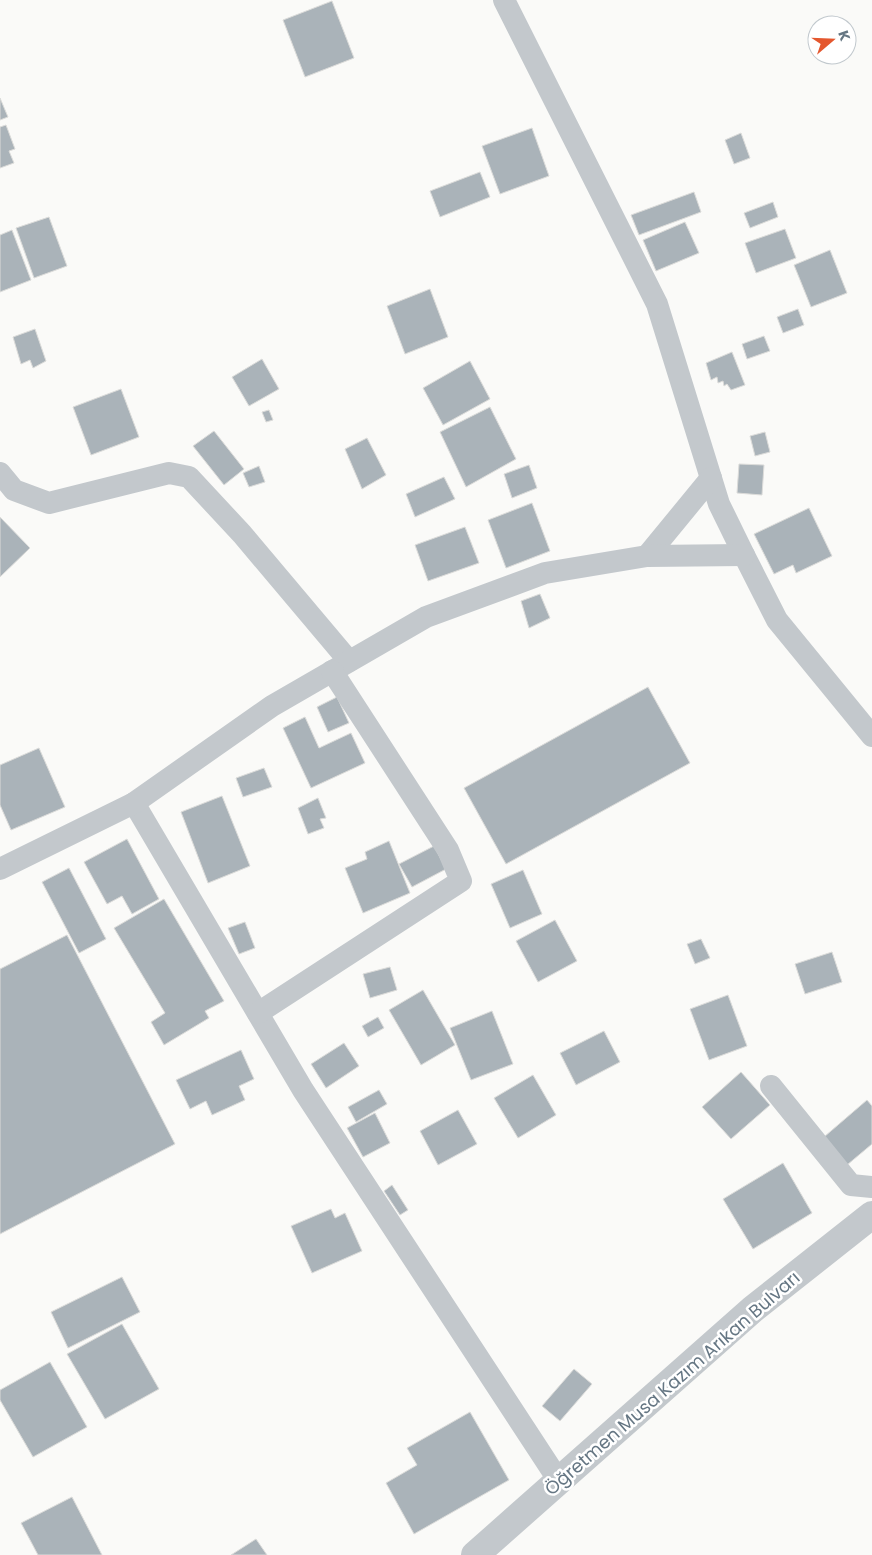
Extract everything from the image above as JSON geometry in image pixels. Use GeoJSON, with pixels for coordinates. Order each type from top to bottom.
{"type":"FeatureCollection","features":[{"type":"Feature","properties":{"kind":"street"},"geometry":{"type":"LineString","coordinates":[[504,0],[657,304],[719,504],[744,555],[777,620],[872,736]]}},
{"type":"Feature","properties":{"kind":"street"},"geometry":{"type":"LineString","coordinates":[[0,473],[14,490],[49,503],[169,472],[189,477],[242,534],[340,666],[448,850],[461,881],[258,1013]]}},
{"type":"Feature","properties":{"kind":"street"},"geometry":{"type":"LineString","coordinates":[[647,556],[711,478]]}},
{"type":"Feature","properties":{"kind":"street"},"geometry":{"type":"LineString","coordinates":[[0,869],[134,803],[272,706],[426,617],[545,573],[647,556],[744,555]]}},
{"type":"Feature","properties":{"kind":"street"},"geometry":{"type":"LineString","coordinates":[[134,803],[303,1090],[559,1481]]}},
{"type":"Feature","properties":{"kind":"street"},"geometry":{"type":"LineString","coordinates":[[772,1086],[851,1185],[872,1187]]}},
{"type":"Feature","properties":{"kind":"street","name":"Öğretmen Musa Kazım Arıkan Bulvarı"},"geometry":{"type":"LineString","coordinates":[[475,1555],[753,1309],[872,1215]]}},
{"type":"Feature","properties":{"kind":"building"},"geometry":{"type":"Polygon","coordinates":[[[332,1],[354,58],[305,77],[283,20],[332,1]]]}},
{"type":"Feature","properties":{"kind":"building"},"geometry":{"type":"Polygon","coordinates":[[[0,98],[8,117],[0,120],[0,98]]]}},
{"type":"Feature","properties":{"kind":"building"},"geometry":{"type":"Polygon","coordinates":[[[6,125],[15,149],[9,151],[14,163],[0,168],[0,127],[6,125]]]}},
{"type":"Feature","properties":{"kind":"building"},"geometry":{"type":"Polygon","coordinates":[[[532,128],[549,176],[500,194],[482,146],[532,128]]]}},
{"type":"Feature","properties":{"kind":"building"},"geometry":{"type":"Polygon","coordinates":[[[741,133],[750,158],[734,164],[725,140],[741,133]]]}},
{"type":"Feature","properties":{"kind":"building"},"geometry":{"type":"Polygon","coordinates":[[[480,172],[490,197],[440,217],[430,191],[480,172]]]}},
{"type":"Feature","properties":{"kind":"building"},"geometry":{"type":"Polygon","coordinates":[[[694,192],[701,212],[639,235],[631,215],[694,192]]]}},
{"type":"Feature","properties":{"kind":"building"},"geometry":{"type":"Polygon","coordinates":[[[773,202],[778,217],[750,228],[744,213],[773,202]]]}},
{"type":"Feature","properties":{"kind":"building"},"geometry":{"type":"Polygon","coordinates":[[[49,217],[67,266],[34,278],[16,228],[49,217]]]}},
{"type":"Feature","properties":{"kind":"building"},"geometry":{"type":"Polygon","coordinates":[[[685,222],[699,253],[656,271],[643,240],[685,222]]]}},
{"type":"Feature","properties":{"kind":"building"},"geometry":{"type":"Polygon","coordinates":[[[785,229],[796,258],[756,273],[745,243],[785,229]]]}},
{"type":"Feature","properties":{"kind":"building"},"geometry":{"type":"Polygon","coordinates":[[[12,230],[31,280],[0,292],[0,235],[12,230]]]}},
{"type":"Feature","properties":{"kind":"building"},"geometry":{"type":"Polygon","coordinates":[[[830,250],[847,293],[811,307],[794,265],[830,250]]]}},
{"type":"Feature","properties":{"kind":"building"},"geometry":{"type":"Polygon","coordinates":[[[430,289],[448,337],[405,354],[387,306],[430,289]]]}},
{"type":"Feature","properties":{"kind":"building"},"geometry":{"type":"Polygon","coordinates":[[[798,309],[804,325],[783,333],[777,317],[798,309]]]}},
{"type":"Feature","properties":{"kind":"building"},"geometry":{"type":"Polygon","coordinates":[[[35,329],[46,361],[33,368],[30,360],[21,364],[13,337],[35,329]]]}},
{"type":"Feature","properties":{"kind":"building"},"geometry":{"type":"Polygon","coordinates":[[[764,336],[770,351],[747,359],[742,344],[764,336]]]}},
{"type":"Feature","properties":{"kind":"building"},"geometry":{"type":"Polygon","coordinates":[[[732,352],[745,385],[731,390],[727,384],[724,386],[723,381],[718,383],[717,377],[711,380],[706,363],[732,352]]]}},
{"type":"Feature","properties":{"kind":"building"},"geometry":{"type":"Polygon","coordinates":[[[262,359],[279,389],[249,406],[232,377],[262,359]]]}},
{"type":"Feature","properties":{"kind":"building"},"geometry":{"type":"Polygon","coordinates":[[[470,361],[490,399],[443,425],[423,388],[470,361]]]}},
{"type":"Feature","properties":{"kind":"building"},"geometry":{"type":"Polygon","coordinates":[[[121,389],[139,437],[91,455],[73,407],[121,389]]]}},
{"type":"Feature","properties":{"kind":"building"},"geometry":{"type":"Polygon","coordinates":[[[490,407],[516,459],[466,487],[440,432],[490,407]]]}},
{"type":"Feature","properties":{"kind":"building"},"geometry":{"type":"Polygon","coordinates":[[[269,410],[273,420],[266,422],[262,412],[269,410]]]}},
{"type":"Feature","properties":{"kind":"building"},"geometry":{"type":"Polygon","coordinates":[[[214,431],[244,469],[224,485],[193,446],[214,431]]]}},
{"type":"Feature","properties":{"kind":"building"},"geometry":{"type":"Polygon","coordinates":[[[765,432],[770,452],[755,456],[750,436],[765,432]]]}},
{"type":"Feature","properties":{"kind":"building"},"geometry":{"type":"Polygon","coordinates":[[[367,438],[386,475],[362,489],[345,449],[367,438]]]}},
{"type":"Feature","properties":{"kind":"building"},"geometry":{"type":"Polygon","coordinates":[[[739,464],[764,465],[762,495],[737,493],[739,464]]]}},
{"type":"Feature","properties":{"kind":"building"},"geometry":{"type":"Polygon","coordinates":[[[529,465],[537,488],[512,498],[504,474],[529,465]]]}},
{"type":"Feature","properties":{"kind":"building"},"geometry":{"type":"Polygon","coordinates":[[[259,466],[265,482],[249,487],[243,473],[259,466]]]}},
{"type":"Feature","properties":{"kind":"building"},"geometry":{"type":"Polygon","coordinates":[[[444,477],[455,499],[415,517],[406,494],[444,477]]]}},
{"type":"Feature","properties":{"kind":"building"},"geometry":{"type":"Polygon","coordinates":[[[532,503],[550,551],[506,568],[488,520],[532,503]]]}},
{"type":"Feature","properties":{"kind":"building"},"geometry":{"type":"Polygon","coordinates":[[[809,508],[832,556],[796,573],[793,565],[774,574],[754,534],[809,508]]]}},
{"type":"Feature","properties":{"kind":"building"},"geometry":{"type":"Polygon","coordinates":[[[0,517],[30,548],[0,577],[0,517]]]}},
{"type":"Feature","properties":{"kind":"building"},"geometry":{"type":"Polygon","coordinates":[[[465,527],[479,563],[428,581],[415,545],[465,527]]]}},
{"type":"Feature","properties":{"kind":"building"},"geometry":{"type":"Polygon","coordinates":[[[540,594],[550,618],[529,628],[521,601],[540,594]]]}},
{"type":"Feature","properties":{"kind":"building"},"geometry":{"type":"Polygon","coordinates":[[[648,687],[690,763],[506,864],[464,788],[648,687]]]}},
{"type":"Feature","properties":{"kind":"building"},"geometry":{"type":"Polygon","coordinates":[[[337,697],[349,723],[328,732],[317,707],[337,697]]]}},
{"type":"Feature","properties":{"kind":"building"},"geometry":{"type":"Polygon","coordinates":[[[305,717],[319,748],[351,733],[365,763],[311,788],[283,728],[305,717]]]}},
{"type":"Feature","properties":{"kind":"building"},"geometry":{"type":"Polygon","coordinates":[[[39,748],[65,807],[11,830],[0,805],[0,765],[39,748]]]}},
{"type":"Feature","properties":{"kind":"building"},"geometry":{"type":"Polygon","coordinates":[[[264,768],[272,787],[243,797],[236,778],[264,768]]]}},
{"type":"Feature","properties":{"kind":"building"},"geometry":{"type":"Polygon","coordinates":[[[222,796],[250,866],[208,883],[181,812],[222,796]]]}},
{"type":"Feature","properties":{"kind":"building"},"geometry":{"type":"Polygon","coordinates":[[[318,798],[326,818],[320,819],[324,828],[308,834],[298,808],[318,798]]]}},
{"type":"Feature","properties":{"kind":"building"},"geometry":{"type":"Polygon","coordinates":[[[127,839],[159,899],[132,914],[122,896],[107,904],[84,862],[127,839]]]}},
{"type":"Feature","properties":{"kind":"building"},"geometry":{"type":"Polygon","coordinates":[[[389,841],[410,893],[363,913],[345,868],[367,859],[365,852],[389,841]]]}},
{"type":"Feature","properties":{"kind":"building"},"geometry":{"type":"Polygon","coordinates":[[[434,846],[446,869],[412,887],[399,864],[434,846]]]}},
{"type":"Feature","properties":{"kind":"building"},"geometry":{"type":"Polygon","coordinates":[[[69,868],[106,939],[79,953],[42,882],[69,868]]]}},
{"type":"Feature","properties":{"kind":"building"},"geometry":{"type":"Polygon","coordinates":[[[523,870],[542,914],[510,928],[491,884],[523,870]]]}},
{"type":"Feature","properties":{"kind":"building"},"geometry":{"type":"Polygon","coordinates":[[[164,899],[224,1001],[205,1011],[209,1018],[164,1045],[151,1022],[165,1013],[114,928],[164,899]]]}},
{"type":"Feature","properties":{"kind":"building"},"geometry":{"type":"Polygon","coordinates":[[[555,920],[577,961],[538,982],[516,941],[555,920]]]}},
{"type":"Feature","properties":{"kind":"building"},"geometry":{"type":"Polygon","coordinates":[[[245,922],[255,948],[239,954],[228,928],[245,922]]]}},
{"type":"Feature","properties":{"kind":"building"},"geometry":{"type":"Polygon","coordinates":[[[67,935],[175,1144],[0,1234],[0,969],[67,935]]]}},
{"type":"Feature","properties":{"kind":"building"},"geometry":{"type":"Polygon","coordinates":[[[701,939],[710,958],[695,964],[687,944],[701,939]]]}},
{"type":"Feature","properties":{"kind":"building"},"geometry":{"type":"Polygon","coordinates":[[[832,952],[842,982],[805,994],[795,964],[832,952]]]}},
{"type":"Feature","properties":{"kind":"building"},"geometry":{"type":"Polygon","coordinates":[[[390,967],[397,990],[370,998],[363,974],[390,967]]]}},
{"type":"Feature","properties":{"kind":"building"},"geometry":{"type":"Polygon","coordinates":[[[423,990],[455,1045],[421,1065],[389,1010],[423,990]]]}},
{"type":"Feature","properties":{"kind":"building"},"geometry":{"type":"Polygon","coordinates":[[[728,995],[747,1046],[709,1060],[690,1009],[728,995]]]}},
{"type":"Feature","properties":{"kind":"building"},"geometry":{"type":"Polygon","coordinates":[[[492,1011],[513,1064],[471,1080],[450,1028],[492,1011]]]}},
{"type":"Feature","properties":{"kind":"building"},"geometry":{"type":"Polygon","coordinates":[[[378,1017],[384,1028],[368,1037],[362,1026],[378,1017]]]}},
{"type":"Feature","properties":{"kind":"building"},"geometry":{"type":"Polygon","coordinates":[[[604,1031],[620,1062],[576,1085],[560,1053],[604,1031]]]}},
{"type":"Feature","properties":{"kind":"building"},"geometry":{"type":"Polygon","coordinates":[[[344,1043],[359,1066],[326,1088],[311,1064],[344,1043]]]}},
{"type":"Feature","properties":{"kind":"building"},"geometry":{"type":"Polygon","coordinates":[[[241,1050],[254,1079],[239,1086],[245,1100],[212,1115],[206,1101],[190,1109],[176,1080],[241,1050]]]}},
{"type":"Feature","properties":{"kind":"building"},"geometry":{"type":"Polygon","coordinates":[[[741,1072],[770,1105],[731,1139],[702,1107],[741,1072]]]}},
{"type":"Feature","properties":{"kind":"building"},"geometry":{"type":"Polygon","coordinates":[[[533,1075],[556,1115],[518,1138],[494,1098],[533,1075]]]}},
{"type":"Feature","properties":{"kind":"building"},"geometry":{"type":"Polygon","coordinates":[[[379,1090],[387,1104],[356,1122],[348,1107],[379,1090]]]}},
{"type":"Feature","properties":{"kind":"building"},"geometry":{"type":"Polygon","coordinates":[[[867,1100],[872,1106],[872,1144],[847,1165],[824,1137],[867,1100]]]}},
{"type":"Feature","properties":{"kind":"building"},"geometry":{"type":"Polygon","coordinates":[[[458,1110],[477,1144],[438,1165],[420,1131],[458,1110]]]}},
{"type":"Feature","properties":{"kind":"building"},"geometry":{"type":"Polygon","coordinates":[[[375,1113],[390,1143],[363,1157],[347,1128],[375,1113]]]}},
{"type":"Feature","properties":{"kind":"building"},"geometry":{"type":"Polygon","coordinates":[[[783,1163],[812,1213],[753,1249],[723,1199],[783,1163]]]}},
{"type":"Feature","properties":{"kind":"building"},"geometry":{"type":"Polygon","coordinates":[[[392,1185],[408,1210],[400,1215],[384,1191],[392,1185]]]}},
{"type":"Feature","properties":{"kind":"building"},"geometry":{"type":"Polygon","coordinates":[[[331,1209],[335,1218],[345,1213],[362,1251],[312,1273],[291,1226],[331,1209]]]}},
{"type":"Feature","properties":{"kind":"building"},"geometry":{"type":"Polygon","coordinates":[[[122,1277],[140,1312],[68,1348],[51,1312],[122,1277]]]}},
{"type":"Feature","properties":{"kind":"building"},"geometry":{"type":"Polygon","coordinates":[[[122,1324],[159,1389],[105,1419],[67,1354],[122,1324]]]}},
{"type":"Feature","properties":{"kind":"building"},"geometry":{"type":"Polygon","coordinates":[[[50,1362],[87,1427],[33,1457],[0,1400],[0,1390],[50,1362]]]}},
{"type":"Feature","properties":{"kind":"building"},"geometry":{"type":"Polygon","coordinates":[[[574,1369],[592,1384],[560,1421],[542,1406],[574,1369]]]}},
{"type":"Feature","properties":{"kind":"building"},"geometry":{"type":"Polygon","coordinates":[[[470,1412],[509,1480],[414,1534],[386,1483],[417,1465],[407,1448],[470,1412]]]}},
{"type":"Feature","properties":{"kind":"building"},"geometry":{"type":"Polygon","coordinates":[[[72,1497],[102,1555],[38,1555],[21,1523],[72,1497]]]}},
{"type":"Feature","properties":{"kind":"building"},"geometry":{"type":"Polygon","coordinates":[[[256,1539],[267,1555],[231,1555],[256,1539]]]}}]}
